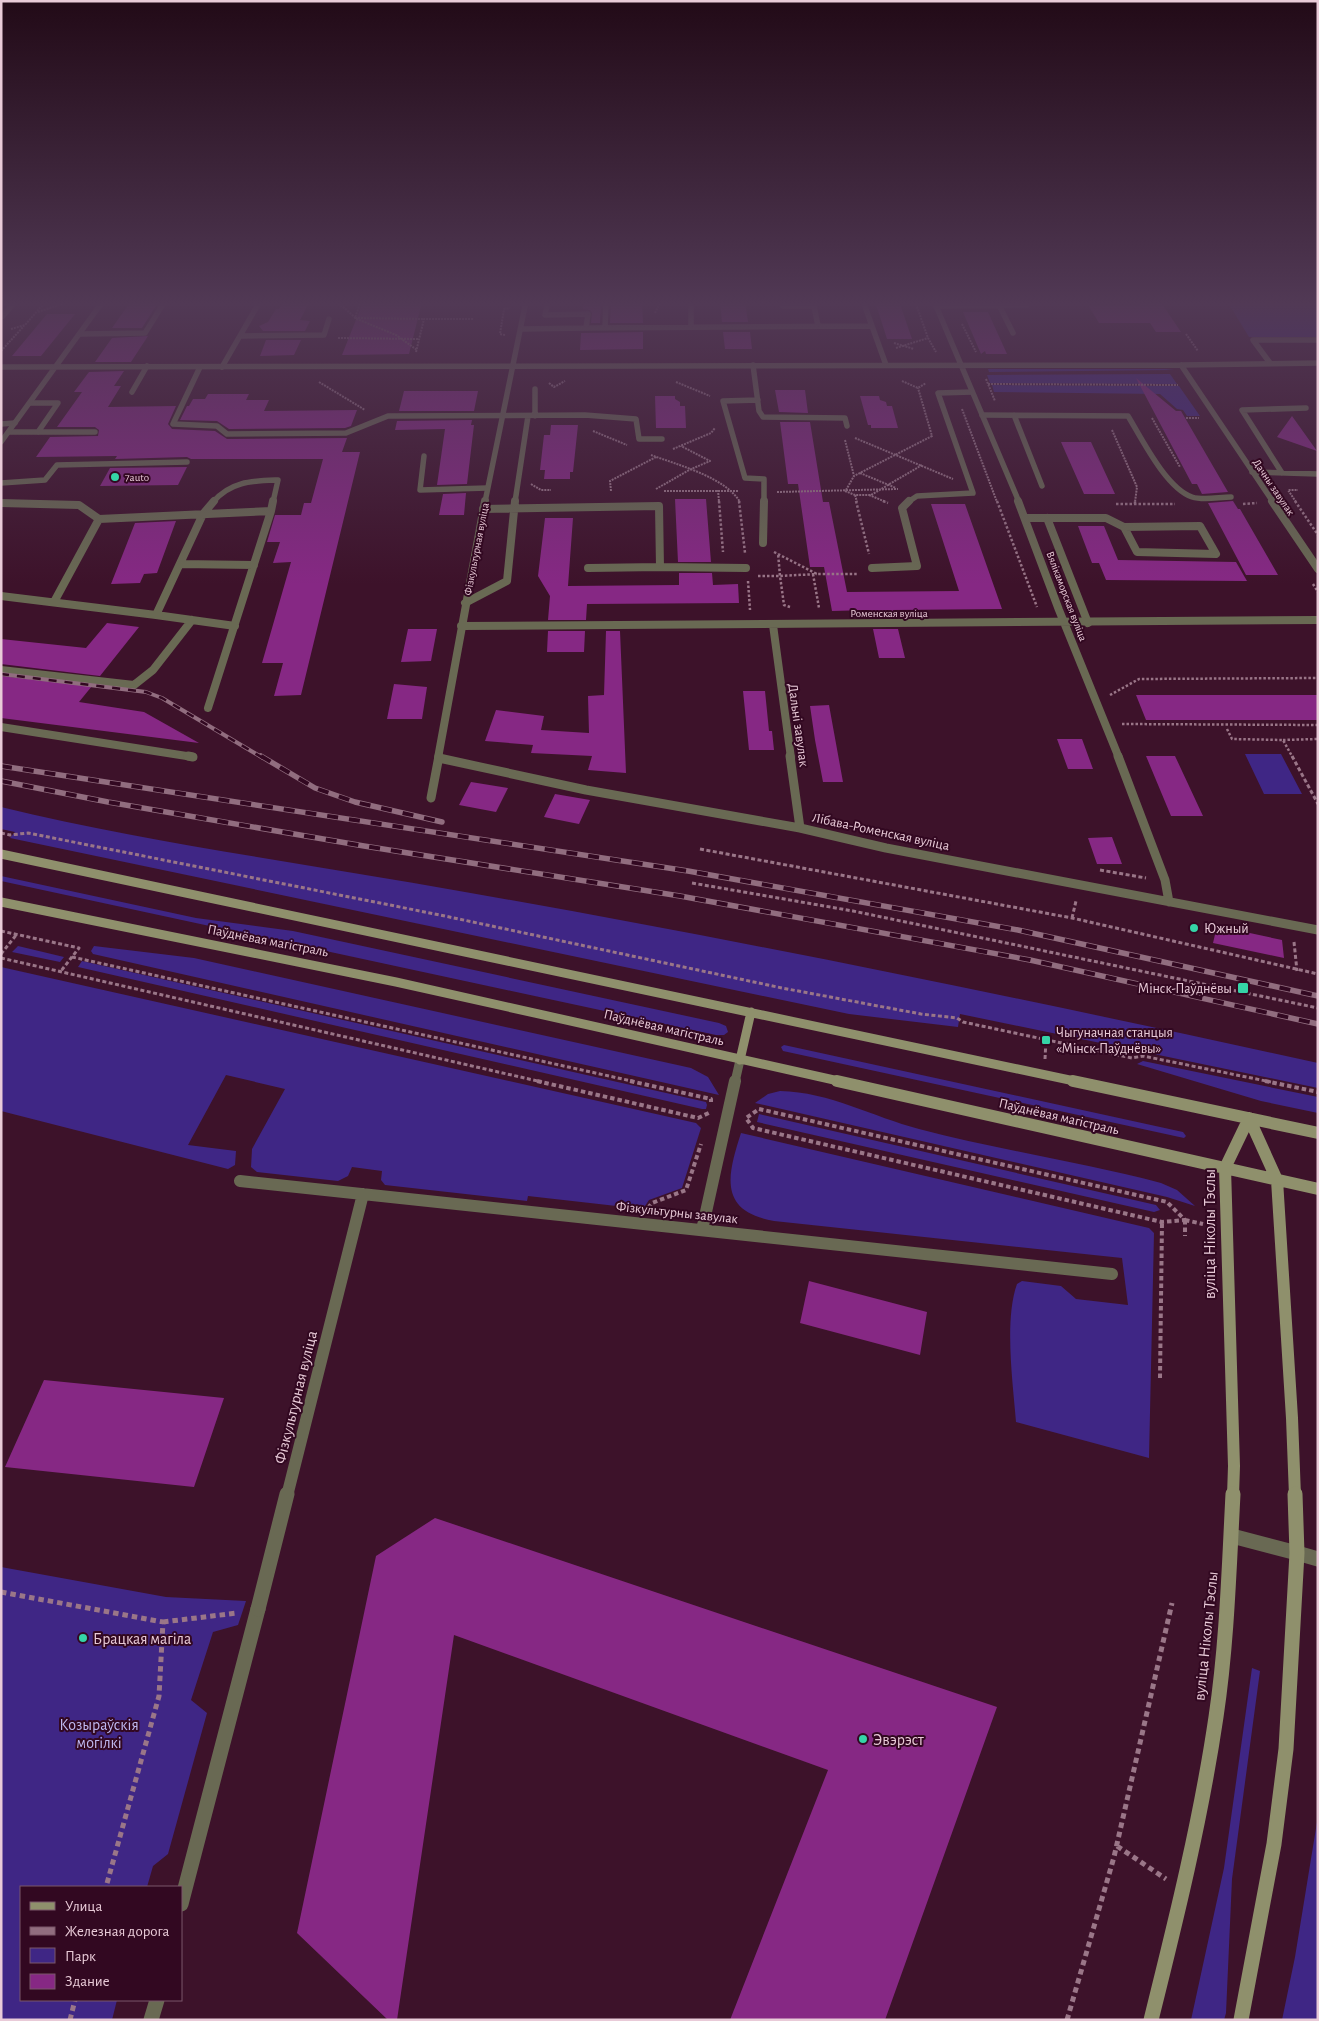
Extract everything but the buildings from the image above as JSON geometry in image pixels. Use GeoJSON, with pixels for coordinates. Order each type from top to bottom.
{"type":"FeatureCollection","features":[{"type":"Feature","properties":{"kind":"main road","name":"Паўднёвая магістраль"},"geometry":{"type":"LineString","coordinates":[[1,854],[1318,1132]]}},
{"type":"Feature","properties":{"kind":"main road","name":"Паўднёвая магістраль"},"geometry":{"type":"LineString","coordinates":[[1,902],[396,982],[1318,1189]]}},
{"type":"Feature","properties":{"kind":"main road"},"geometry":{"type":"LineString","coordinates":[[740,1060],[751,1012]]}},
{"type":"Feature","properties":{"kind":"main road"},"geometry":{"type":"LineString","coordinates":[[1241,2020],[1274,1844],[1286,1749],[1297,1553],[1292,1418],[1278,1180],[1249,1118]]}},
{"type":"Feature","properties":{"kind":"main road","name":"вуліца Ніколы Тэслы"},"geometry":{"type":"LineString","coordinates":[[1151,2020],[1183,1890],[1201,1804],[1216,1716],[1227,1621],[1234,1466],[1225,1168],[1249,1118]]}},
{"type":"Feature","properties":{"kind":"street"},"geometry":{"type":"LineString","coordinates":[[1,442],[37,395]]}},
{"type":"Feature","properties":{"kind":"street"},"geometry":{"type":"LineString","coordinates":[[186,395],[173,424],[217,426],[227,434],[346,433],[388,416],[585,415],[636,419],[639,439],[662,439]]}},
{"type":"Feature","properties":{"kind":"street","name":"Фізкультурная вуліца"},"geometry":{"type":"LineString","coordinates":[[430,798],[439,758],[465,603],[507,395]]}},
{"type":"Feature","properties":{"kind":"street"},"geometry":{"type":"LineString","coordinates":[[465,603],[507,580],[518,477],[534,395]]}},
{"type":"Feature","properties":{"kind":"street"},"geometry":{"type":"LineString","coordinates":[[757,395],[759,412],[763,416],[845,418],[847,426]]}},
{"type":"Feature","properties":{"kind":"street"},"geometry":{"type":"LineString","coordinates":[[872,568],[917,566],[902,508],[911,499],[917,496],[973,493],[939,395]]}},
{"type":"Feature","properties":{"kind":"street","name":"Вялікаморская вуліца"},"geometry":{"type":"LineString","coordinates":[[973,395],[1026,518],[1064,623],[1108,729],[1165,880],[1169,902]]}},
{"type":"Feature","properties":{"kind":"street","name":"Дачны завулак"},"geometry":{"type":"LineString","coordinates":[[1201,395],[1252,472],[1314,559],[1318,569]]}},
{"type":"Feature","properties":{"kind":"street"},"geometry":{"type":"LineString","coordinates":[[758,400],[723,401],[745,478],[764,479],[763,543]]}},
{"type":"Feature","properties":{"kind":"street"},"geometry":{"type":"LineString","coordinates":[[31,403],[58,402],[38,432]]}},
{"type":"Feature","properties":{"kind":"street"},"geometry":{"type":"LineString","coordinates":[[1282,473],[1242,410],[1306,408]]}},
{"type":"Feature","properties":{"kind":"street"},"geometry":{"type":"LineString","coordinates":[[982,415],[1128,416],[1168,477],[1183,491],[1192,498],[1231,497]]}},
{"type":"Feature","properties":{"kind":"street"},"geometry":{"type":"LineString","coordinates":[[1014,415],[1042,486]]}},
{"type":"Feature","properties":{"kind":"street"},"geometry":{"type":"LineString","coordinates":[[1,424],[16,423]]}},
{"type":"Feature","properties":{"kind":"street"},"geometry":{"type":"LineString","coordinates":[[9,432],[96,432]]}},
{"type":"Feature","properties":{"kind":"street"},"geometry":{"type":"LineString","coordinates":[[424,456],[420,490],[487,488]]}},
{"type":"Feature","properties":{"kind":"street"},"geometry":{"type":"LineString","coordinates":[[1,483],[45,480],[57,465],[188,462]]}},
{"type":"Feature","properties":{"kind":"street"},"geometry":{"type":"LineString","coordinates":[[1252,472],[1318,474]]}},
{"type":"Feature","properties":{"kind":"street"},"geometry":{"type":"LineString","coordinates":[[156,614],[203,514],[219,495],[245,481],[278,480],[271,512],[208,708]]}},
{"type":"Feature","properties":{"kind":"street"},"geometry":{"type":"LineString","coordinates":[[1,503],[78,505],[100,519],[271,512]]}},
{"type":"Feature","properties":{"kind":"street"},"geometry":{"type":"LineString","coordinates":[[483,509],[659,506],[660,567]]}},
{"type":"Feature","properties":{"kind":"street"},"geometry":{"type":"LineString","coordinates":[[1026,518],[1106,518],[1124,527],[1200,526],[1216,554],[1137,552],[1124,527]]}},
{"type":"Feature","properties":{"kind":"street"},"geometry":{"type":"LineString","coordinates":[[1047,518],[1088,623]]}},
{"type":"Feature","properties":{"kind":"street"},"geometry":{"type":"LineString","coordinates":[[54,602],[100,519]]}},
{"type":"Feature","properties":{"kind":"street"},"geometry":{"type":"LineString","coordinates":[[180,564],[254,565]]}},
{"type":"Feature","properties":{"kind":"street"},"geometry":{"type":"LineString","coordinates":[[588,568],[746,568]]}},
{"type":"Feature","properties":{"kind":"street"},"geometry":{"type":"LineString","coordinates":[[1,596],[156,614],[235,626]]}},
{"type":"Feature","properties":{"kind":"street"},"geometry":{"type":"LineString","coordinates":[[1,670],[134,685],[153,670],[192,620]]}},
{"type":"Feature","properties":{"kind":"street","name":"Роменская вуліца"},"geometry":{"type":"LineString","coordinates":[[461,626],[1318,620]]}},
{"type":"Feature","properties":{"kind":"street","name":"Дальні завулак"},"geometry":{"type":"LineString","coordinates":[[774,625],[800,828]]}},
{"type":"Feature","properties":{"kind":"street"},"geometry":{"type":"LineString","coordinates":[[1,727],[193,757]]}},
{"type":"Feature","properties":{"kind":"street","name":"Лібава-Роменская вуліца"},"geometry":{"type":"LineString","coordinates":[[439,758],[586,790],[800,828],[886,848],[1318,930]]}},
{"type":"Feature","properties":{"kind":"street"},"geometry":{"type":"LineString","coordinates":[[702,1230],[740,1060]]}},
{"type":"Feature","properties":{"kind":"street","name":"Фізкультурны завулак"},"geometry":{"type":"LineString","coordinates":[[240,1181],[1112,1274]]}},
{"type":"Feature","properties":{"kind":"street","name":"Фізкультурная вуліца"},"geometry":{"type":"LineString","coordinates":[[182,1900],[363,1194]]}},
{"type":"Feature","properties":{"kind":"street"},"geometry":{"type":"LineString","coordinates":[[1232,1536],[1318,1559]]}},
{"type":"Feature","properties":{"kind":"street"},"geometry":{"type":"LineString","coordinates":[[151,2020],[156,2001]]}},
{"type":"Feature","properties":{"kind":"path"},"geometry":{"type":"LineString","coordinates":[[340,395],[379,419]]}},
{"type":"Feature","properties":{"kind":"path"},"geometry":{"type":"LineString","coordinates":[[709,395],[723,401]]}},
{"type":"Feature","properties":{"kind":"path"},"geometry":{"type":"LineString","coordinates":[[846,490],[854,476],[932,436],[920,395]]}},
{"type":"Feature","properties":{"kind":"path"},"geometry":{"type":"LineString","coordinates":[[956,395],[1038,610]]}},
{"type":"Feature","properties":{"kind":"path"},"geometry":{"type":"LineString","coordinates":[[993,395],[1001,415]]}},
{"type":"Feature","properties":{"kind":"path"},"geometry":{"type":"LineString","coordinates":[[585,415],[583,427],[629,446]]}},
{"type":"Feature","properties":{"kind":"path"},"geometry":{"type":"LineString","coordinates":[[1186,418],[1202,418],[1201,416]]}},
{"type":"Feature","properties":{"kind":"path"},"geometry":{"type":"LineString","coordinates":[[1152,418],[1183,473]]}},
{"type":"Feature","properties":{"kind":"path"},"geometry":{"type":"LineString","coordinates":[[1111,428],[1137,487],[1135,504]]}},
{"type":"Feature","properties":{"kind":"path"},"geometry":{"type":"LineString","coordinates":[[843,433],[854,476]]}},
{"type":"Feature","properties":{"kind":"path"},"geometry":{"type":"LineString","coordinates":[[848,436],[993,495]]}},
{"type":"Feature","properties":{"kind":"path"},"geometry":{"type":"LineString","coordinates":[[680,446],[710,461],[689,470],[654,491],[730,490],[764,492],[899,489],[860,473]]}},
{"type":"Feature","properties":{"kind":"path"},"geometry":{"type":"LineString","coordinates":[[647,453],[718,482],[740,500],[753,625]]}},
{"type":"Feature","properties":{"kind":"path"},"geometry":{"type":"LineString","coordinates":[[868,495],[923,465]]}},
{"type":"Feature","properties":{"kind":"path"},"geometry":{"type":"LineString","coordinates":[[939,479],[945,475]]}},
{"type":"Feature","properties":{"kind":"path"},"geometry":{"type":"LineString","coordinates":[[518,477],[541,490],[551,490]]}},
{"type":"Feature","properties":{"kind":"path"},"geometry":{"type":"LineString","coordinates":[[718,490],[724,567]]}},
{"type":"Feature","properties":{"kind":"path"},"geometry":{"type":"LineString","coordinates":[[842,490],[854,495],[868,495],[902,508]]}},
{"type":"Feature","properties":{"kind":"path"},"geometry":{"type":"LineString","coordinates":[[1298,490],[1288,490],[1318,535]]}},
{"type":"Feature","properties":{"kind":"path"},"geometry":{"type":"LineString","coordinates":[[603,491],[619,491]]}},
{"type":"Feature","properties":{"kind":"path"},"geometry":{"type":"LineString","coordinates":[[854,495],[872,568]]}},
{"type":"Feature","properties":{"kind":"path"},"geometry":{"type":"LineString","coordinates":[[1241,504],[1259,504],[1255,497]]}},
{"type":"Feature","properties":{"kind":"path"},"geometry":{"type":"LineString","coordinates":[[1115,504],[1177,504]]}},
{"type":"Feature","properties":{"kind":"path"},"geometry":{"type":"LineString","coordinates":[[747,577],[780,576],[778,553]]}},
{"type":"Feature","properties":{"kind":"path"},"geometry":{"type":"LineString","coordinates":[[813,574],[819,610]]}},
{"type":"Feature","properties":{"kind":"path"},"geometry":{"type":"LineString","coordinates":[[1312,584],[1318,592]]}},
{"type":"Feature","properties":{"kind":"path"},"geometry":{"type":"LineString","coordinates":[[1109,696],[1139,679],[1318,678]]}},
{"type":"Feature","properties":{"kind":"path"},"geometry":{"type":"LineString","coordinates":[[1118,724],[1318,725]]}},
{"type":"Feature","properties":{"kind":"path"},"geometry":{"type":"LineString","coordinates":[[1228,729],[1232,739],[1318,739]]}},
{"type":"Feature","properties":{"kind":"path"},"geometry":{"type":"LineString","coordinates":[[1283,740],[1318,804]]}},
{"type":"Feature","properties":{"kind":"path"},"geometry":{"type":"LineString","coordinates":[[1,833],[10,835],[28,833],[491,926],[782,988],[921,1014],[957,1018],[963,1022],[1132,1058],[1143,1056],[1318,1092]]}},
{"type":"Feature","properties":{"kind":"path"},"geometry":{"type":"LineString","coordinates":[[700,849],[1072,918],[1297,971],[1318,974]]}},
{"type":"Feature","properties":{"kind":"path"},"geometry":{"type":"LineString","coordinates":[[1092,868],[1165,880]]}},
{"type":"Feature","properties":{"kind":"path"},"geometry":{"type":"LineString","coordinates":[[692,883],[911,923],[1318,1008]]}},
{"type":"Feature","properties":{"kind":"path"},"geometry":{"type":"LineString","coordinates":[[1072,918],[1077,893]]}},
{"type":"Feature","properties":{"kind":"path"},"geometry":{"type":"LineString","coordinates":[[1,931],[79,948],[61,971]]}},
{"type":"Feature","properties":{"kind":"path"},"geometry":{"type":"LineString","coordinates":[[1,954],[17,934]]}},
{"type":"Feature","properties":{"kind":"path"},"geometry":{"type":"LineString","coordinates":[[1293,936],[1297,971]]}},
{"type":"Feature","properties":{"kind":"path"},"geometry":{"type":"LineString","coordinates":[[72,956],[711,1099],[712,1112],[709,1120]]}},
{"type":"Feature","properties":{"kind":"path"},"geometry":{"type":"LineString","coordinates":[[1,958],[698,1118],[712,1112]]}},
{"type":"Feature","properties":{"kind":"path"},"geometry":{"type":"LineString","coordinates":[[1185,1236],[1185,1220],[1167,1202],[759,1109],[746,1118],[753,1128],[1162,1222],[1185,1220],[1203,1224]]}},
{"type":"Feature","properties":{"kind":"path"},"geometry":{"type":"LineString","coordinates":[[647,1213],[650,1204],[686,1190],[703,1138]]}},
{"type":"Feature","properties":{"kind":"path"},"geometry":{"type":"LineString","coordinates":[[1160,1378],[1162,1222]]}},
{"type":"Feature","properties":{"kind":"path"},"geometry":{"type":"LineString","coordinates":[[1,1592],[163,1622],[258,1609]]}},
{"type":"Feature","properties":{"kind":"path"},"geometry":{"type":"LineString","coordinates":[[1067,2020],[1117,1846],[1172,1603]]}},
{"type":"Feature","properties":{"kind":"path"},"geometry":{"type":"LineString","coordinates":[[106,1886],[159,1696],[163,1622]]}},
{"type":"Feature","properties":{"kind":"path"},"geometry":{"type":"LineString","coordinates":[[1117,1846],[1183,1890]]}},
{"type":"Feature","properties":{"kind":"path"},"geometry":{"type":"LineString","coordinates":[[70,2020],[76,2001]]}},
{"type":"Feature","properties":{"kind":"green space"},"geometry":{"type":"Polygon","coordinates":[[[1161,395],[1186,395],[1200,416],[1187,416],[1183,410],[1177,409],[1161,395]]]}},
{"type":"Feature","properties":{"kind":"green space"},"geometry":{"type":"Polygon","coordinates":[[[1245,754],[1281,754],[1302,794],[1264,794],[1245,754]]]}},
{"type":"Feature","properties":{"kind":"green space"},"geometry":{"type":"Polygon","coordinates":[[[1,807],[174,843],[407,882],[679,931],[1106,1017],[1318,1063],[1318,1088],[960,1014],[958,1027],[849,1014],[10,838],[15,832],[1,829],[1,807]]]}},
{"type":"Feature","properties":{"kind":"green space"},"geometry":{"type":"Polygon","coordinates":[[[1,876],[196,918],[293,931],[719,1023],[726,1026],[728,1032],[724,1035],[716,1035],[1,881],[1,876]]]}},
{"type":"Feature","properties":{"kind":"green space"},"geometry":{"type":"Polygon","coordinates":[[[18,946],[64,957],[60,962],[12,952],[18,946]]]}},
{"type":"Feature","properties":{"kind":"green space"},"geometry":{"type":"Polygon","coordinates":[[[94,946],[194,958],[691,1068],[708,1077],[719,1095],[93,954],[91,951],[94,946]]]}},
{"type":"Feature","properties":{"kind":"green space"},"geometry":{"type":"Polygon","coordinates":[[[82,961],[706,1102],[707,1105],[706,1109],[702,1109],[78,967],[82,961]]]}},
{"type":"Feature","properties":{"kind":"green space"},"geometry":{"type":"Polygon","coordinates":[[[1,967],[696,1123],[701,1128],[682,1188],[649,1200],[643,1209],[528,1196],[527,1201],[385,1185],[381,1180],[382,1171],[352,1167],[348,1176],[338,1181],[257,1172],[251,1167],[252,1149],[285,1089],[226,1075],[188,1145],[236,1151],[235,1165],[228,1169],[1,1111],[1,967]]]}},
{"type":"Feature","properties":{"kind":"green space"},"geometry":{"type":"Polygon","coordinates":[[[784,1045],[1183,1132],[1186,1136],[1184,1138],[783,1051],[781,1047],[784,1045]]]}},
{"type":"Feature","properties":{"kind":"green space"},"geometry":{"type":"Polygon","coordinates":[[[1143,1061],[1318,1097],[1318,1113],[1261,1101],[1137,1064],[1143,1061]]]}},
{"type":"Feature","properties":{"kind":"green space"},"geometry":{"type":"Polygon","coordinates":[[[780,1091],[798,1092],[834,1100],[919,1129],[1161,1183],[1177,1190],[1195,1206],[1167,1197],[755,1103],[768,1094],[780,1091]]]}},
{"type":"Feature","properties":{"kind":"green space"},"geometry":{"type":"Polygon","coordinates":[[[759,1114],[1156,1205],[1160,1210],[1154,1212],[757,1122],[759,1114]]]}},
{"type":"Feature","properties":{"kind":"green space"},"geometry":{"type":"Polygon","coordinates":[[[741,1133],[1149,1228],[1154,1233],[1149,1458],[1016,1422],[1010,1333],[1013,1299],[1017,1284],[1022,1281],[1061,1286],[1076,1299],[1128,1305],[1122,1258],[774,1221],[756,1216],[743,1209],[735,1200],[731,1189],[733,1163],[741,1133]]]}},
{"type":"Feature","properties":{"kind":"green space","name":"Козыраўскія могілкі"},"geometry":{"type":"Polygon","coordinates":[[[1,1567],[166,1597],[246,1601],[238,1625],[213,1632],[191,1700],[207,1713],[168,1854],[153,1866],[147,1886],[20,1886],[20,2001],[117,2001],[112,2020],[1,2020],[1,1567]]]}},
{"type":"Feature","properties":{"kind":"green space"},"geometry":{"type":"Polygon","coordinates":[[[1252,1668],[1260,1671],[1232,1879],[1226,2013],[1224,2020],[1191,2020],[1224,1868],[1252,1668]]]}},
{"type":"Feature","properties":{"kind":"green space"},"geometry":{"type":"Polygon","coordinates":[[[1318,1816],[1318,2020],[1282,2020],[1295,1957],[1318,1816]]]}},
{"type":"Feature","properties":{"kind":"railway"},"geometry":{"type":"LineString","coordinates":[[1,674],[146,692],[162,698],[263,758]]}},
{"type":"Feature","properties":{"kind":"railway"},"geometry":{"type":"LineString","coordinates":[[261,756],[315,788],[355,802],[442,822]]}},
{"type":"Feature","properties":{"kind":"railway"},"geometry":{"type":"LineString","coordinates":[[1,766],[688,871],[1018,930],[1318,996]]}},
{"type":"Feature","properties":{"kind":"railway"},"geometry":{"type":"LineString","coordinates":[[1,781],[108,802],[364,846],[680,896],[1030,960],[1318,1024]]}},
{"type":"Feature","properties":{"kind":"place","name":"7auto"},"geometry":{"type":"Point","coordinates":[115,477]}},
{"type":"Feature","properties":{"kind":"place","name":"Южный"},"geometry":{"type":"Point","coordinates":[1194,928]}},
{"type":"Feature","properties":{"kind":"place","name":"Мінск-Паўднёвы"},"geometry":{"type":"Point","coordinates":[1243,988]}},
{"type":"Feature","properties":{"kind":"place","name":"Чыгуначная станцыя «Мінск-Паўднёвы»"},"geometry":{"type":"Point","coordinates":[1046,1040]}},
{"type":"Feature","properties":{"kind":"place","name":"Брацкая магіла"},"geometry":{"type":"Point","coordinates":[83,1638]}},
{"type":"Feature","properties":{"kind":"place","name":"Эвэрэст"},"geometry":{"type":"Point","coordinates":[863,1739]}}]}
